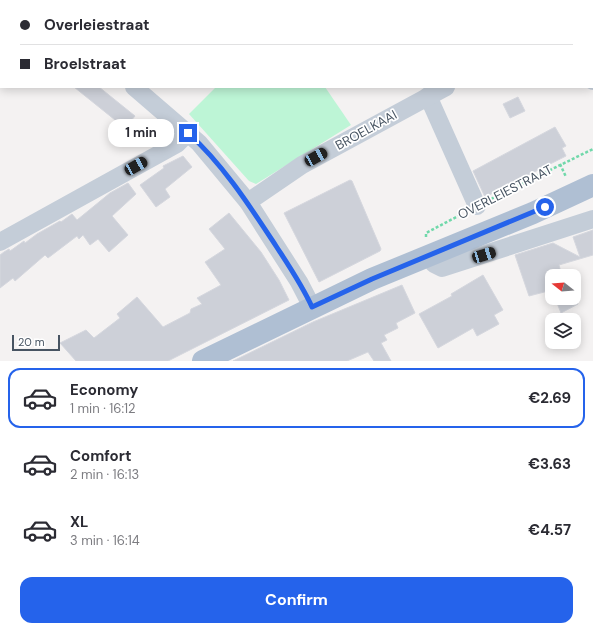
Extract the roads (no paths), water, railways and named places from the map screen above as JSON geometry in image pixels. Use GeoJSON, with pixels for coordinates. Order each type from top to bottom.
{"type":"FeatureCollection","features":[{"type":"Feature","properties":{"kind":"main road","name":"OVERLEIESTRAAT"},"geometry":{"type":"LineString","coordinates":[[203,361],[372,279],[428,248],[533,213],[593,185]]}},
{"type":"Feature","properties":{"kind":"street"},"geometry":{"type":"LineString","coordinates":[[135,88],[199,143],[248,202],[299,282],[312,307]]}},
{"type":"Feature","properties":{"kind":"street","name":"BROELKAAI"},"geometry":{"type":"LineString","coordinates":[[248,202],[302,165],[444,88]]}},
{"type":"Feature","properties":{"kind":"street"},"geometry":{"type":"LineString","coordinates":[[428,96],[477,206]]}},
{"type":"Feature","properties":{"kind":"street"},"geometry":{"type":"LineString","coordinates":[[0,242],[177,144],[188,133]]}},
{"type":"Feature","properties":{"kind":"street"},"geometry":{"type":"LineString","coordinates":[[428,248],[434,264],[442,268],[593,219]]}}]}
